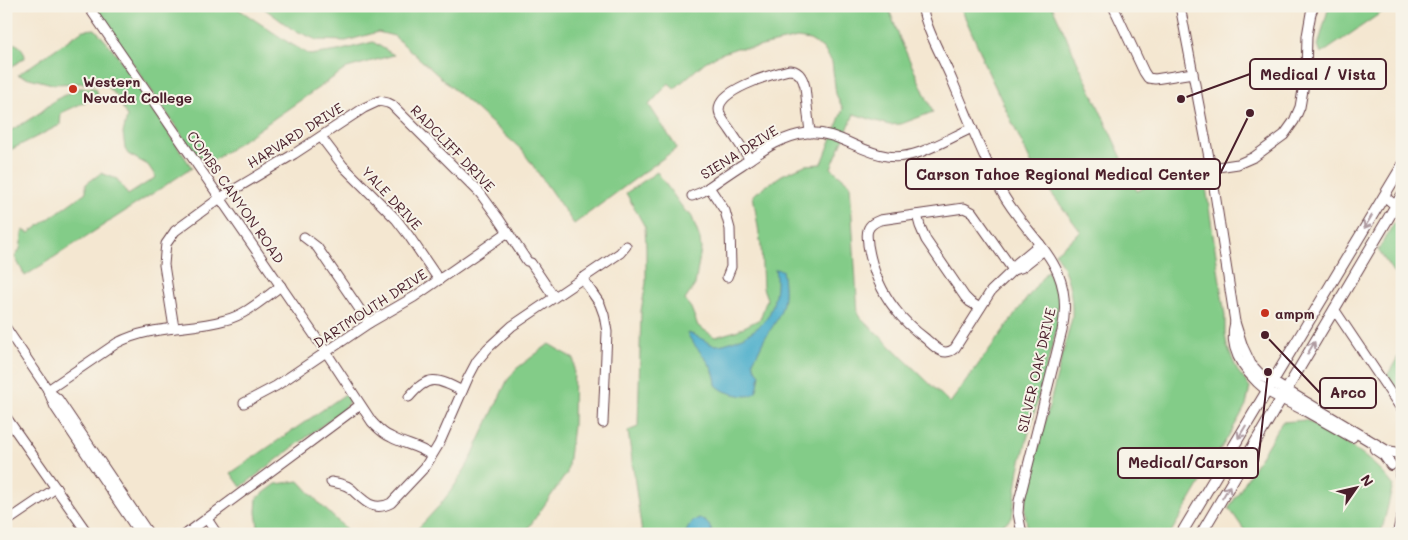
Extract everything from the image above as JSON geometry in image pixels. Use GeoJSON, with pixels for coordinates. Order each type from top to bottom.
{"type":"FeatureCollection","features":[{"type":"Feature","properties":{"kind":"highway"},"geometry":{"type":"LineString","coordinates":[[1399,534],[1402,520]]}},
{"type":"Feature","properties":{"kind":"main road"},"geometry":{"type":"LineString","coordinates":[[1181,534],[1402,166]]}},
{"type":"Feature","properties":{"kind":"main road"},"geometry":{"type":"LineString","coordinates":[[1201,534],[1334,309],[1399,210],[1402,196]]}},
{"type":"Feature","properties":{"kind":"main road"},"geometry":{"type":"LineString","coordinates":[[1270,386],[1387,450],[1400,453]]}},
{"type":"Feature","properties":{"kind":"main road"},"geometry":{"type":"LineString","coordinates":[[1284,394],[1384,455],[1395,472],[1402,475]]}},
{"type":"Feature","properties":{"kind":"main road"},"geometry":{"type":"LineString","coordinates":[[1391,464],[1392,459],[1400,453]]}},
{"type":"Feature","properties":{"kind":"street","name":"COMBS CANYON ROAD"},"geometry":{"type":"LineString","coordinates":[[88,6],[281,286],[372,422],[391,438],[415,446],[431,455]]}},
{"type":"Feature","properties":{"kind":"street","name":"SILVER OAK DRIVE"},"geometry":{"type":"LineString","coordinates":[[922,6],[930,30],[972,128],[1002,192],[1056,268],[1065,300],[1066,315],[1019,501],[1018,512],[1022,534]]}},
{"type":"Feature","properties":{"kind":"street"},"geometry":{"type":"LineString","coordinates":[[1113,6],[1148,78],[1155,79],[1192,73]]}},
{"type":"Feature","properties":{"kind":"street"},"geometry":{"type":"LineString","coordinates":[[1180,6],[1211,168],[1235,322],[1243,348],[1251,364],[1270,386]]}},
{"type":"Feature","properties":{"kind":"street"},"geometry":{"type":"LineString","coordinates":[[1211,168],[1238,164],[1254,156],[1284,135],[1294,121],[1300,107],[1306,73],[1307,36],[1314,6]]}},
{"type":"Feature","properties":{"kind":"street"},"geometry":{"type":"LineString","coordinates":[[750,159],[722,119],[719,109],[721,101],[749,82],[789,70],[796,71],[804,81],[810,133]]}},
{"type":"Feature","properties":{"kind":"street","name":"RADCLIFF DRIVE"},"geometry":{"type":"LineString","coordinates":[[364,108],[379,101],[392,105],[480,193],[554,297]]}},
{"type":"Feature","properties":{"kind":"street","name":"HARVARD DRIVE"},"geometry":{"type":"LineString","coordinates":[[174,328],[164,266],[164,253],[166,244],[175,231],[220,198],[321,137],[364,108]]}},
{"type":"Feature","properties":{"kind":"street","name":"SIENA DRIVE"},"geometry":{"type":"LineString","coordinates":[[692,196],[702,192],[778,141],[794,135],[823,133],[877,154],[899,156],[920,152],[972,128]]}},
{"type":"Feature","properties":{"kind":"street","name":"YALE DRIVE"},"geometry":{"type":"LineString","coordinates":[[321,137],[343,166],[396,219],[439,280]]}},
{"type":"Feature","properties":{"kind":"street"},"geometry":{"type":"LineString","coordinates":[[709,187],[725,211],[730,229],[731,267],[727,277]]}},
{"type":"Feature","properties":{"kind":"street"},"geometry":{"type":"LineString","coordinates":[[1384,196],[1399,210]]}},
{"type":"Feature","properties":{"kind":"street"},"geometry":{"type":"LineString","coordinates":[[1013,270],[972,212],[967,209],[961,208],[877,221],[868,230],[867,238],[874,269],[890,303],[914,330],[945,353],[951,352],[955,348],[980,308],[996,286],[1013,270],[1017,262],[1042,247]]}},
{"type":"Feature","properties":{"kind":"street"},"geometry":{"type":"LineString","coordinates":[[918,215],[926,240],[965,297],[980,308]]}},
{"type":"Feature","properties":{"kind":"street","name":"DARTMOUTH DRIVE"},"geometry":{"type":"LineString","coordinates":[[244,403],[276,386],[369,323],[400,306],[508,232]]}},
{"type":"Feature","properties":{"kind":"street"},"geometry":{"type":"LineString","coordinates":[[304,237],[317,247],[369,323]]}},
{"type":"Feature","properties":{"kind":"street"},"geometry":{"type":"LineString","coordinates":[[331,482],[350,488],[361,499],[370,504],[379,507],[391,503],[425,467],[438,444],[477,361],[488,348],[512,326],[620,253],[626,246]]}},
{"type":"Feature","properties":{"kind":"street"},"geometry":{"type":"LineString","coordinates":[[582,278],[600,304],[607,332],[603,423]]}},
{"type":"Feature","properties":{"kind":"street"},"geometry":{"type":"LineString","coordinates":[[48,390],[127,338],[140,333],[234,318],[281,286]]}},
{"type":"Feature","properties":{"kind":"street"},"geometry":{"type":"LineString","coordinates":[[1334,309],[1402,410]]}},
{"type":"Feature","properties":{"kind":"street"},"geometry":{"type":"LineString","coordinates":[[6,328],[48,390],[58,399],[149,534]]}},
{"type":"Feature","properties":{"kind":"street"},"geometry":{"type":"LineString","coordinates":[[409,397],[418,386],[432,380],[443,381],[462,391]]}},
{"type":"Feature","properties":{"kind":"street"},"geometry":{"type":"LineString","coordinates":[[48,390],[54,407],[140,534]]}},
{"type":"Feature","properties":{"kind":"street"},"geometry":{"type":"LineString","coordinates":[[186,534],[360,405]]}},
{"type":"Feature","properties":{"kind":"street"},"geometry":{"type":"LineString","coordinates":[[6,417],[9,428],[56,488],[88,534]]}},
{"type":"Feature","properties":{"kind":"street"},"geometry":{"type":"LineString","coordinates":[[6,522],[56,488]]}},
{"type":"Feature","properties":{"kind":"street"},"geometry":{"type":"LineString","coordinates":[[207,519],[217,534]]}},
{"type":"Feature","properties":{"kind":"green space"},"geometry":{"type":"Polygon","coordinates":[[[94,6],[234,6],[310,55],[338,51],[373,42],[394,55],[347,68],[207,165],[187,143],[94,6]]]}},
{"type":"Feature","properties":{"kind":"green space"},"geometry":{"type":"Polygon","coordinates":[[[261,6],[890,6],[890,12],[900,39],[933,112],[901,124],[889,125],[854,114],[831,168],[850,184],[858,315],[950,403],[1047,271],[1057,286],[1059,298],[1058,324],[1019,469],[1012,518],[990,534],[642,534],[628,431],[638,427],[641,311],[646,283],[646,248],[645,227],[626,193],[657,172],[685,211],[692,217],[700,239],[701,249],[695,285],[685,300],[691,308],[698,326],[715,337],[736,331],[760,319],[767,299],[763,288],[761,246],[753,195],[782,175],[805,165],[821,164],[823,161],[843,109],[836,94],[832,62],[823,48],[810,40],[797,38],[753,48],[737,48],[705,62],[674,89],[669,83],[649,105],[677,148],[574,224],[522,150],[394,36],[378,32],[346,41],[317,40],[292,29],[261,6]]]}},
{"type":"Feature","properties":{"kind":"green space"},"geometry":{"type":"Polygon","coordinates":[[[960,6],[1052,6],[1137,191],[1197,162],[1201,187],[1206,187],[1225,316],[1227,346],[1237,370],[1250,387],[1246,405],[1238,420],[1170,534],[1028,534],[1025,511],[1027,491],[1072,318],[1072,300],[1069,284],[1060,260],[1055,253],[1081,232],[1036,173],[982,59],[960,6]]]}},
{"type":"Feature","properties":{"kind":"green space"},"geometry":{"type":"Polygon","coordinates":[[[1329,6],[1391,6],[1321,54],[1318,46],[1329,6]]]}},
{"type":"Feature","properties":{"kind":"green space"},"geometry":{"type":"Polygon","coordinates":[[[95,29],[115,52],[192,168],[25,276],[15,257],[20,249],[23,230],[29,233],[86,192],[86,184],[101,173],[117,179],[128,195],[156,177],[148,165],[128,154],[125,149],[123,133],[127,117],[117,96],[105,85],[82,83],[52,84],[18,75],[83,30],[95,29]]]}},
{"type":"Feature","properties":{"kind":"green space"},"geometry":{"type":"Polygon","coordinates":[[[12,43],[21,48],[25,58],[6,70],[6,46],[12,43]]]}},
{"type":"Feature","properties":{"kind":"green space"},"geometry":{"type":"Polygon","coordinates":[[[79,88],[95,88],[98,96],[61,113],[60,125],[6,152],[6,133],[41,112],[55,100],[79,88]]]}},
{"type":"Feature","properties":{"kind":"green space"},"geometry":{"type":"Polygon","coordinates":[[[1401,221],[1402,285],[1378,250],[1394,223],[1401,221]]]}},
{"type":"Feature","properties":{"kind":"green space"},"geometry":{"type":"Polygon","coordinates":[[[549,344],[574,359],[573,426],[567,473],[524,534],[413,534],[440,505],[468,464],[507,381],[516,369],[549,344]]]}},
{"type":"Feature","properties":{"kind":"green space"},"geometry":{"type":"Polygon","coordinates":[[[1402,350],[1402,397],[1387,376],[1402,350]]]}},
{"type":"Feature","properties":{"kind":"green space"},"geometry":{"type":"Polygon","coordinates":[[[347,393],[349,401],[345,408],[241,487],[231,473],[347,393]]]}},
{"type":"Feature","properties":{"kind":"green space"},"geometry":{"type":"Polygon","coordinates":[[[1306,420],[1364,456],[1393,485],[1381,534],[1247,534],[1229,508],[1282,422],[1306,420]]]}},
{"type":"Feature","properties":{"kind":"green space"},"geometry":{"type":"Polygon","coordinates":[[[299,481],[351,534],[259,534],[256,512],[257,498],[276,484],[299,481]]]}},
{"type":"Feature","properties":{"kind":"water"},"geometry":{"type":"Polygon","coordinates":[[[775,269],[782,270],[783,304],[778,318],[753,361],[755,368],[760,374],[758,387],[754,394],[747,396],[727,392],[716,385],[715,377],[709,364],[687,333],[716,345],[736,340],[758,327],[767,318],[774,301],[776,287],[775,269]]]}},
{"type":"Feature","properties":{"kind":"water"},"geometry":{"type":"Polygon","coordinates":[[[699,518],[708,524],[712,534],[685,534],[690,525],[699,518]]]}},
{"type":"Feature","properties":{"kind":"place","name":"Western Nevada College"},"geometry":{"type":"Point","coordinates":[73,89]}},
{"type":"Feature","properties":{"kind":"place","name":"Medical / Vista"},"geometry":{"type":"Point","coordinates":[1181,99]}},
{"type":"Feature","properties":{"kind":"place","name":"Carson Tahoe Regional Medical Center"},"geometry":{"type":"Point","coordinates":[1250,113]}},
{"type":"Feature","properties":{"kind":"place","name":"ampm"},"geometry":{"type":"Point","coordinates":[1265,313]}},
{"type":"Feature","properties":{"kind":"place","name":"Arco"},"geometry":{"type":"Point","coordinates":[1265,335]}},
{"type":"Feature","properties":{"kind":"place","name":"Medical/Carson"},"geometry":{"type":"Point","coordinates":[1268,372]}}]}
